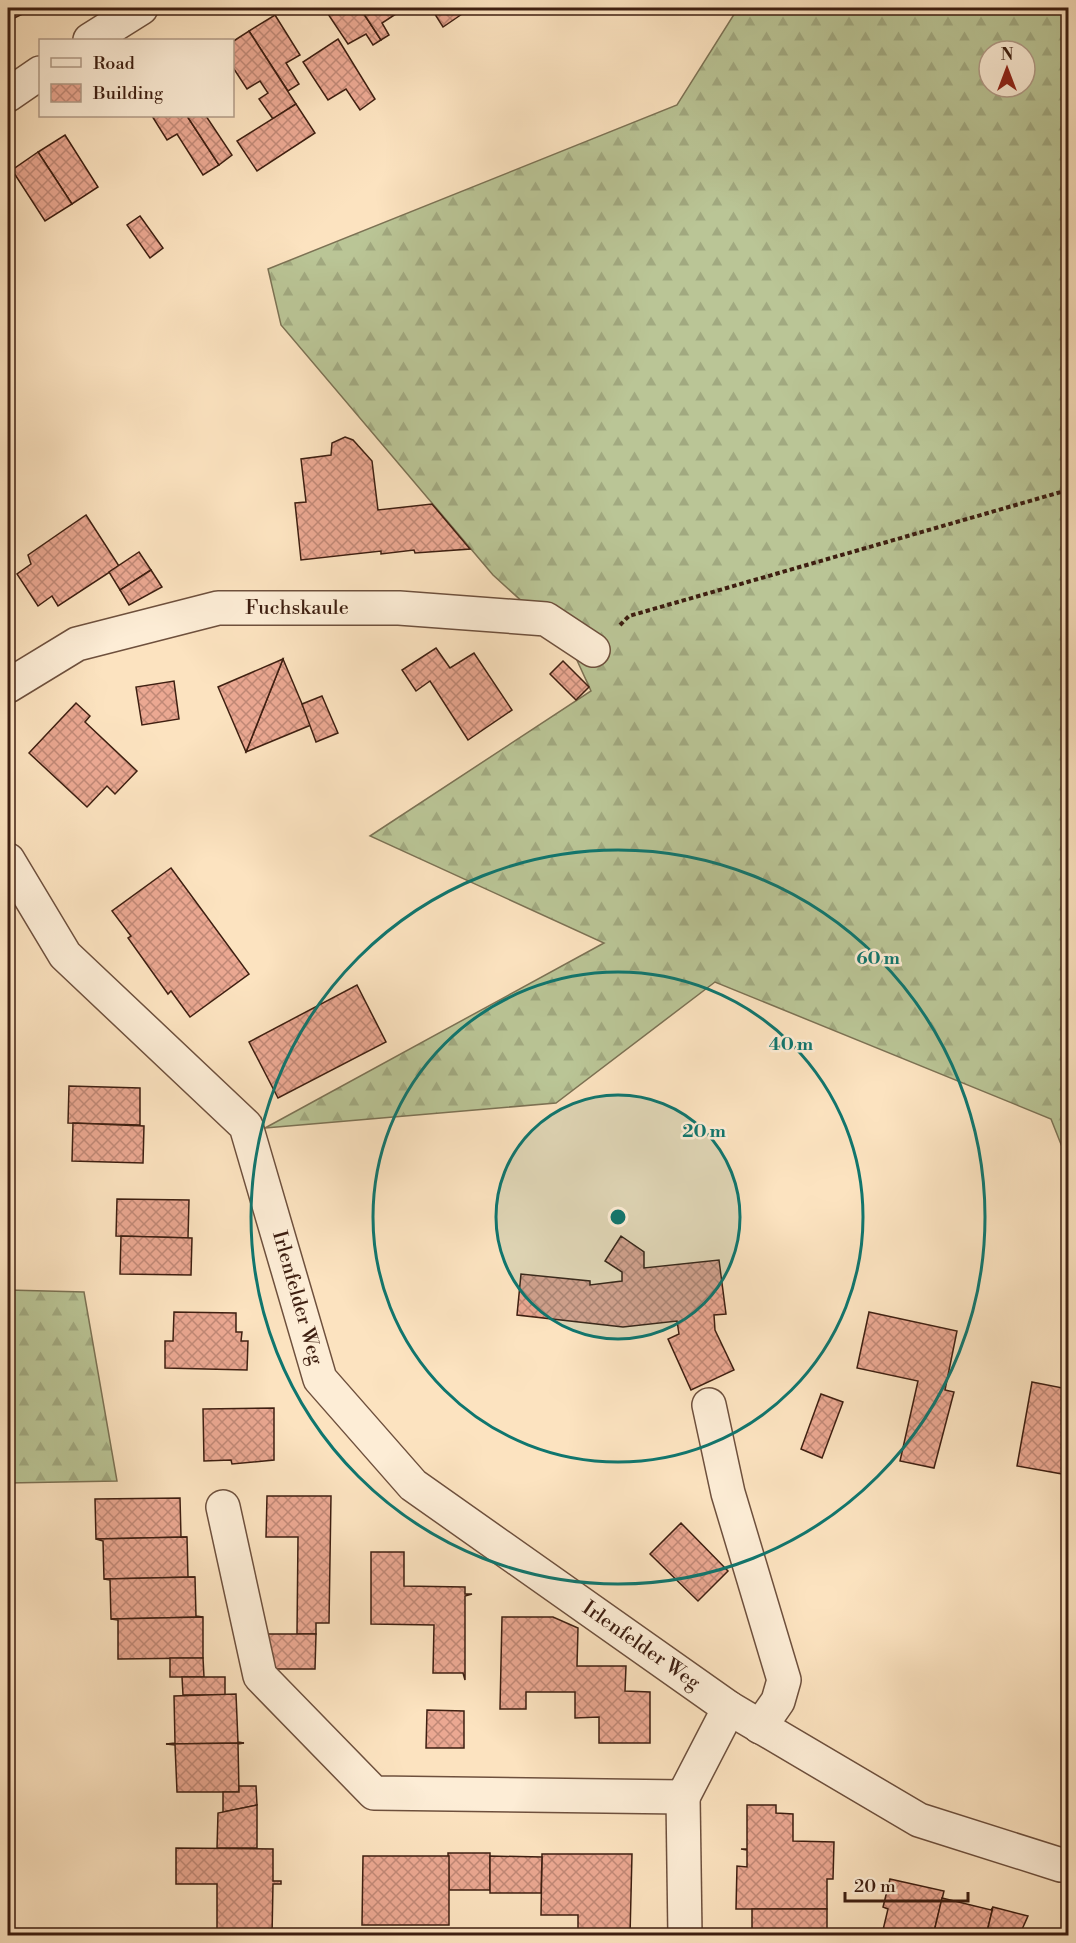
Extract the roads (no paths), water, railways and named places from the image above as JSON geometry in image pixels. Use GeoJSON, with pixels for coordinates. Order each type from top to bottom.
{"type":"FeatureCollection","features":[{"type":"Feature","properties":{"kind":"street"},"geometry":{"type":"LineString","coordinates":[[92,39],[141,8]]}},
{"type":"Feature","properties":{"kind":"street"},"geometry":{"type":"LineString","coordinates":[[8,95],[39,74]]}},
{"type":"Feature","properties":{"kind":"street","name":"Fuchskaule"},"geometry":{"type":"LineString","coordinates":[[8,686],[77,645],[218,608],[399,608],[546,619],[593,650]]}},
{"type":"Feature","properties":{"kind":"street","name":"Irlenfelder Weg"},"geometry":{"type":"LineString","coordinates":[[8,860],[65,956],[246,1126],[320,1379],[413,1485],[729,1708],[919,1820],[1061,1865],[1068,1865]]}},
{"type":"Feature","properties":{"kind":"street"},"geometry":{"type":"LineString","coordinates":[[709,1405],[728,1493],[784,1680],[778,1701],[760,1727]]}},
{"type":"Feature","properties":{"kind":"street"},"geometry":{"type":"LineString","coordinates":[[223,1507],[260,1676],[322,1737],[374,1793],[683,1797]]}},
{"type":"Feature","properties":{"kind":"street"},"geometry":{"type":"LineString","coordinates":[[685,1935],[683,1797],[729,1708]]}}]}
